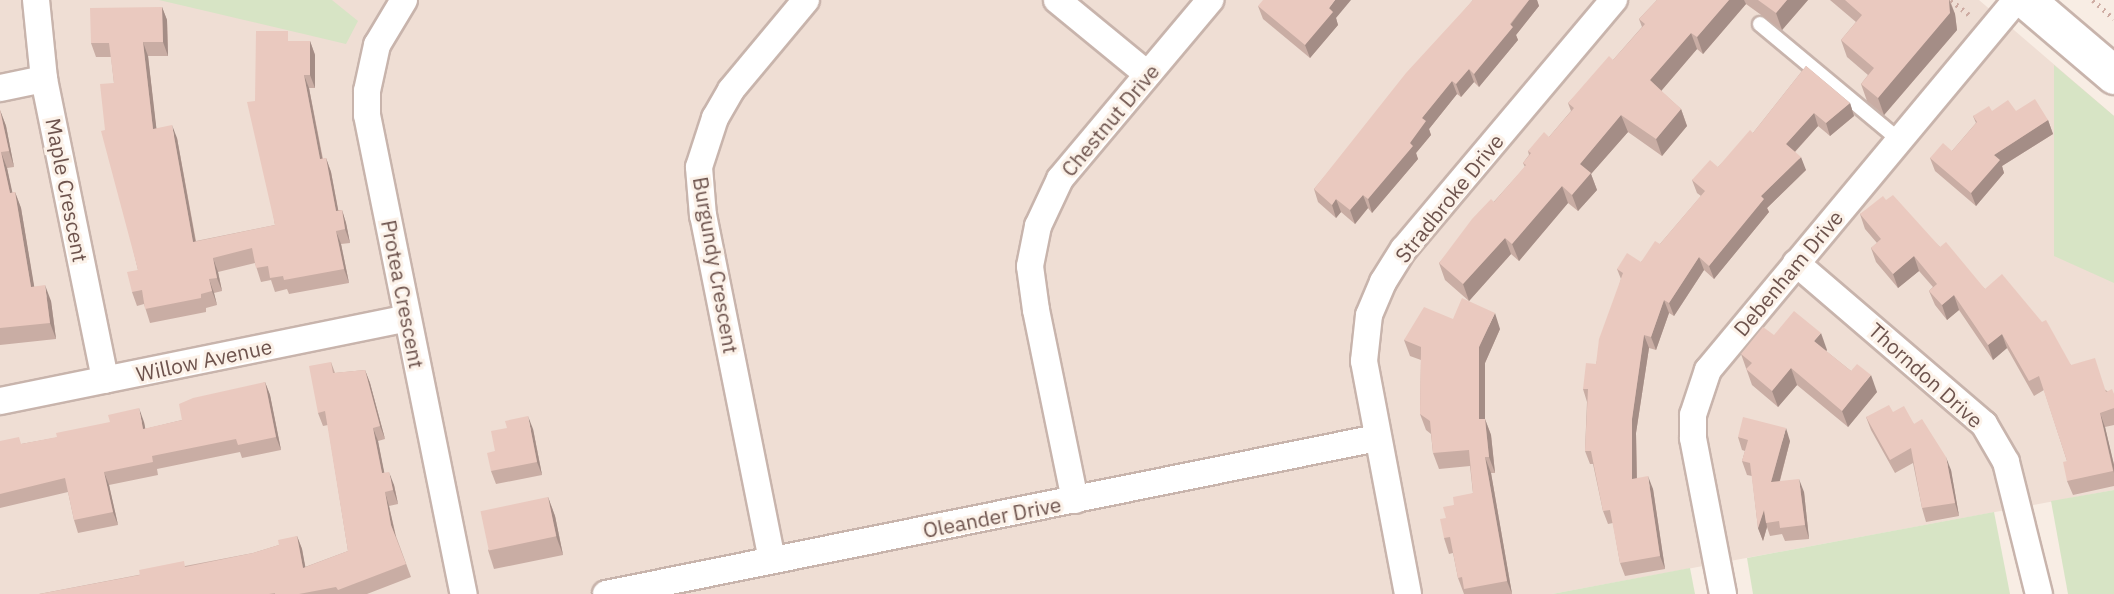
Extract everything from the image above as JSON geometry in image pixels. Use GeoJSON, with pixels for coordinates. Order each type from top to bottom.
{"type":"FeatureCollection","features":[{"type":"Feature","properties":{"kind":"main road"},"geometry":{"type":"LineString","coordinates":[[2026,0],[2114,75]]}},
{"type":"Feature","properties":{"kind":"street","name":"Maple Crescent"},"geometry":{"type":"LineString","coordinates":[[36,0],[44,79],[105,380]]}},
{"type":"Feature","properties":{"kind":"street","name":"Protea Crescent"},"geometry":{"type":"LineString","coordinates":[[404,0],[377,45],[367,91],[371,135],[464,594]]}},
{"type":"Feature","properties":{"kind":"street","name":"Burgundy Crescent"},"geometry":{"type":"LineString","coordinates":[[772,560],[703,216],[699,167],[715,118],[731,90],[806,0]]}},
{"type":"Feature","properties":{"kind":"street"},"geometry":{"type":"LineString","coordinates":[[1057,0],[1147,74]]}},
{"type":"Feature","properties":{"kind":"street","name":"Chestnut Drive"},"geometry":{"type":"LineString","coordinates":[[1075,500],[1030,266],[1038,226],[1060,179],[1210,0]]}},
{"type":"Feature","properties":{"kind":"street","name":"Stradbroke Drive"},"geometry":{"type":"LineString","coordinates":[[1408,594],[1364,361],[1369,316],[1383,282],[1404,249],[1614,0]]}},
{"type":"Feature","properties":{"kind":"street","name":"Debenham Drive"},"geometry":{"type":"LineString","coordinates":[[1723,594],[1693,438],[1693,415],[1708,370],[2016,0]]}},
{"type":"Feature","properties":{"kind":"street"},"geometry":{"type":"LineString","coordinates":[[0,88],[44,79]]}},
{"type":"Feature","properties":{"kind":"street","name":"Thorndon Drive"},"geometry":{"type":"LineString","coordinates":[[1796,263],[1984,424],[2006,462],[2039,594]]}},
{"type":"Feature","properties":{"kind":"street","name":"Willow Avenue"},"geometry":{"type":"LineString","coordinates":[[0,401],[407,318]]}},
{"type":"Feature","properties":{"kind":"street","name":"Oleander Drive"},"geometry":{"type":"LineString","coordinates":[[606,594],[1377,438]]}},
{"type":"Feature","properties":{"kind":"lane"},"geometry":{"type":"LineString","coordinates":[[1760,24],[1899,140]]}},
{"type":"Feature","properties":{"kind":"path"},"geometry":{"type":"LineString","coordinates":[[1951,0],[1975,19]]}},
{"type":"Feature","properties":{"kind":"path"},"geometry":{"type":"LineString","coordinates":[[2093,0],[2114,19]]}},
{"type":"Feature","properties":{"kind":"shaded area"},"geometry":{"type":"Polygon","coordinates":[[[0,0],[1979,0],[2114,116],[2114,490],[1552,594],[0,594],[0,0]]]}},
{"type":"Feature","properties":{"kind":"green space"},"geometry":{"type":"Polygon","coordinates":[[[159,0],[332,0],[358,21],[346,44],[159,0]]]}},
{"type":"Feature","properties":{"kind":"green space"},"geometry":{"type":"Polygon","coordinates":[[[2054,65],[2114,116],[2114,283],[2054,256],[2054,65]]]}},
{"type":"Feature","properties":{"kind":"green space"},"geometry":{"type":"Polygon","coordinates":[[[2114,490],[2114,594],[2068,594],[2051,501],[2114,490]]]}},
{"type":"Feature","properties":{"kind":"green space"},"geometry":{"type":"Polygon","coordinates":[[[1994,512],[2010,594],[1753,594],[1747,558],[1994,512]]]}},
{"type":"Feature","properties":{"kind":"green space"},"geometry":{"type":"Polygon","coordinates":[[[1690,568],[1695,594],[1552,594],[1690,568]]]}},
{"type":"Feature","properties":{"kind":"building"},"geometry":{"type":"Polygon","coordinates":[[[1263,0],[1335,0],[1329,8],[1333,12],[1305,45],[1258,6],[1263,0]]]}},
{"type":"Feature","properties":{"kind":"building"},"geometry":{"type":"Polygon","coordinates":[[[1473,0],[1529,0],[1510,24],[1513,27],[1474,74],[1469,69],[1456,84],[1452,81],[1422,118],[1426,121],[1410,143],[1413,146],[1368,199],[1363,195],[1350,210],[1336,199],[1332,205],[1314,189],[1406,73],[1473,0]]]}},
{"type":"Feature","properties":{"kind":"building"},"geometry":{"type":"Polygon","coordinates":[[[1657,0],[1729,0],[1697,37],[1691,33],[1650,80],[1681,109],[1656,139],[1621,115],[1580,164],[1591,173],[1572,195],[1562,186],[1512,244],[1505,238],[1463,284],[1439,263],[1472,219],[1491,199],[1494,202],[1526,165],[1523,163],[1531,153],[1528,151],[1544,132],[1549,137],[1574,108],[1568,103],[1609,56],[1613,60],[1645,24],[1639,19],[1657,0]]]}},
{"type":"Feature","properties":{"kind":"building"},"geometry":{"type":"Polygon","coordinates":[[[1758,0],[1787,0],[1776,13],[1758,0]]]}},
{"type":"Feature","properties":{"kind":"building"},"geometry":{"type":"Polygon","coordinates":[[[1845,0],[1949,0],[1950,13],[1878,98],[1861,84],[1874,68],[1841,40],[1862,15],[1845,0]]]}},
{"type":"Feature","properties":{"kind":"building"},"geometry":{"type":"Polygon","coordinates":[[[162,7],[163,42],[143,42],[153,129],[172,125],[193,242],[275,225],[247,102],[255,101],[256,31],[288,31],[288,41],[310,41],[310,75],[304,75],[320,159],[326,158],[336,211],[342,210],[345,229],[336,231],[344,269],[284,280],[283,276],[270,278],[268,266],[256,268],[252,248],[213,258],[217,278],[209,279],[212,291],[201,294],[201,298],[145,309],[142,290],[132,292],[127,272],[138,270],[101,131],[105,130],[100,84],[114,83],[109,43],[91,43],[90,8],[162,7]]]}},
{"type":"Feature","properties":{"kind":"building"},"geometry":{"type":"Polygon","coordinates":[[[1806,66],[1850,103],[1826,123],[1814,113],[1786,144],[1801,157],[1761,196],[1764,199],[1709,266],[1699,257],[1669,303],[1664,300],[1651,337],[1644,335],[1632,419],[1632,479],[1648,476],[1660,556],[1620,563],[1610,510],[1603,511],[1591,451],[1585,451],[1588,389],[1583,389],[1586,363],[1596,364],[1599,339],[1623,273],[1617,269],[1627,253],[1641,262],[1655,241],[1660,244],[1705,191],[1692,180],[1710,160],[1718,167],[1750,130],[1753,133],[1806,66]]]}},
{"type":"Feature","properties":{"kind":"building"},"geometry":{"type":"Polygon","coordinates":[[[2035,99],[2048,120],[1994,155],[2000,160],[1971,193],[1930,158],[1943,143],[1952,151],[1977,122],[1973,116],[1989,106],[1992,111],[2008,100],[2016,111],[2035,99]]]}},
{"type":"Feature","properties":{"kind":"building"},"geometry":{"type":"Polygon","coordinates":[[[0,110],[9,151],[1,152],[10,193],[15,192],[31,287],[45,285],[50,323],[0,328],[0,110]]]}},
{"type":"Feature","properties":{"kind":"building"},"geometry":{"type":"Polygon","coordinates":[[[1893,195],[1940,247],[1946,242],[1985,289],[2002,274],[2042,322],[2046,320],[2071,365],[2095,358],[2106,392],[2112,389],[2114,394],[2114,408],[2100,413],[2113,471],[2067,481],[2063,462],[2067,461],[2039,376],[2029,381],[2002,334],[1988,345],[1954,295],[1942,305],[1929,291],[1937,284],[1914,256],[1893,274],[1871,248],[1881,239],[1860,214],[1883,196],[1886,200],[1893,195]]]}},
{"type":"Feature","properties":{"kind":"building"},"geometry":{"type":"Polygon","coordinates":[[[1462,298],[1495,313],[1479,347],[1479,419],[1485,419],[1489,457],[1485,457],[1507,581],[1464,589],[1462,577],[1458,578],[1450,537],[1444,538],[1440,519],[1446,518],[1443,507],[1454,505],[1453,497],[1473,493],[1469,450],[1433,453],[1430,421],[1420,414],[1421,347],[1404,340],[1424,307],[1453,319],[1462,298]]]}},
{"type":"Feature","properties":{"kind":"building"},"geometry":{"type":"Polygon","coordinates":[[[1794,311],[1821,333],[1814,341],[1851,371],[1857,364],[1871,375],[1842,411],[1791,368],[1772,391],[1746,369],[1752,363],[1741,354],[1763,327],[1774,335],[1794,311]]]}},
{"type":"Feature","properties":{"kind":"building"},"geometry":{"type":"Polygon","coordinates":[[[331,362],[333,373],[365,370],[380,426],[373,428],[382,473],[389,472],[393,490],[385,492],[391,525],[406,564],[338,590],[336,587],[299,594],[39,594],[140,575],[139,570],[184,561],[185,567],[253,553],[279,545],[278,540],[297,536],[303,568],[348,551],[325,411],[318,413],[309,366],[331,362]]]}},
{"type":"Feature","properties":{"kind":"building"},"geometry":{"type":"Polygon","coordinates":[[[265,382],[276,437],[238,445],[236,439],[152,456],[153,462],[104,472],[113,512],[74,520],[65,478],[0,494],[0,441],[19,437],[21,444],[57,437],[56,433],[110,422],[108,415],[139,408],[143,429],[182,420],[179,404],[193,398],[265,382]]]}},
{"type":"Feature","properties":{"kind":"building"},"geometry":{"type":"Polygon","coordinates":[[[1889,405],[1893,412],[1904,406],[1914,424],[1922,419],[1946,457],[1955,503],[1922,508],[1911,448],[1890,460],[1866,417],[1889,405]]]}},
{"type":"Feature","properties":{"kind":"building"},"geometry":{"type":"Polygon","coordinates":[[[528,416],[537,462],[491,471],[487,453],[495,451],[491,431],[507,428],[505,421],[528,416]]]}},
{"type":"Feature","properties":{"kind":"building"},"geometry":{"type":"Polygon","coordinates":[[[1743,417],[1786,428],[1771,482],[1799,479],[1805,525],[1780,528],[1779,521],[1766,523],[1764,510],[1758,528],[1750,463],[1742,461],[1748,440],[1738,437],[1743,417]]]}},
{"type":"Feature","properties":{"kind":"building"},"geometry":{"type":"Polygon","coordinates":[[[548,497],[556,536],[489,550],[481,511],[548,497]]]}}]}
